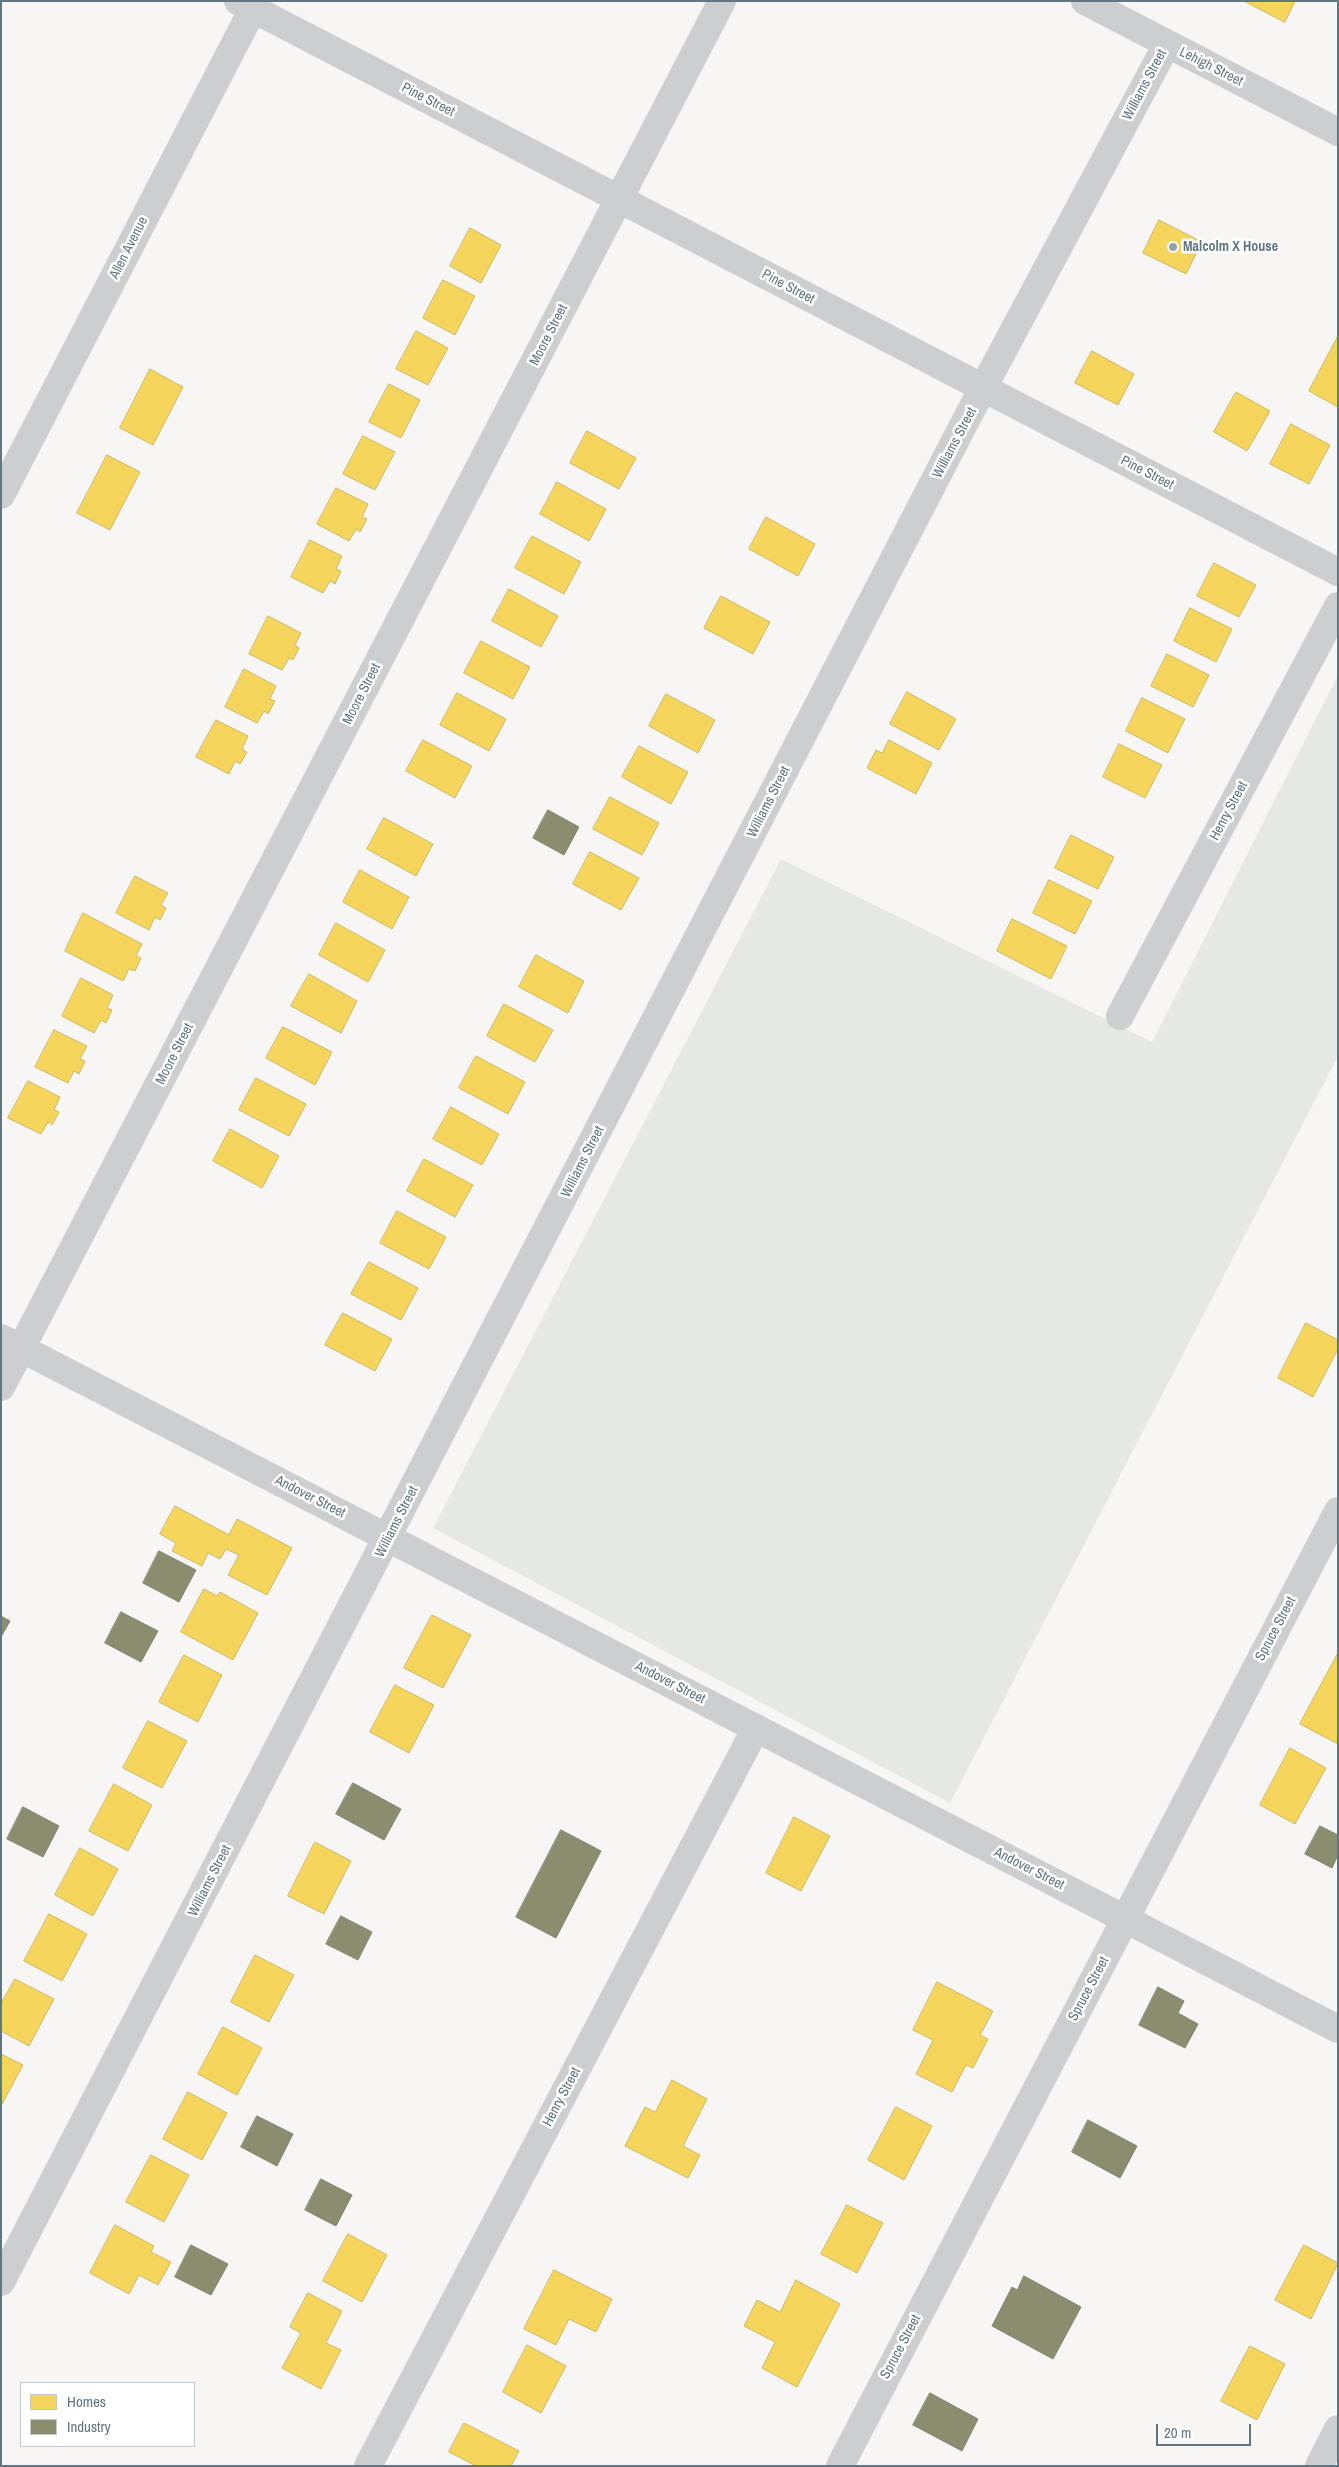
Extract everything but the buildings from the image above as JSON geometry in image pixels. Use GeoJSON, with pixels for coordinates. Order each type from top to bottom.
{"type":"FeatureCollection","features":[{"type":"Feature","properties":{"kind":"street","name":"Moore Street"},"geometry":{"type":"LineString","coordinates":[[1,1387],[11,1343],[619,199],[722,1]]}},
{"type":"Feature","properties":{"kind":"street","name":"Lehigh Street"},"geometry":{"type":"LineString","coordinates":[[1085,1],[1338,132]]}},
{"type":"Feature","properties":{"kind":"street","name":"Pine Street"},"geometry":{"type":"LineString","coordinates":[[249,4],[983,389],[1338,572]]}},
{"type":"Feature","properties":{"kind":"street","name":"Allen Avenue"},"geometry":{"type":"LineString","coordinates":[[1,495],[249,4]]}},
{"type":"Feature","properties":{"kind":"street","name":"Williams Street"},"geometry":{"type":"LineString","coordinates":[[1,2282],[983,389],[1167,44]]}},
{"type":"Feature","properties":{"kind":"street","name":"Henry Street"},"geometry":{"type":"LineString","coordinates":[[1120,1016],[1338,606]]}},
{"type":"Feature","properties":{"kind":"street","name":"Andover Street"},"geometry":{"type":"LineString","coordinates":[[11,1343],[1338,2029]]}},
{"type":"Feature","properties":{"kind":"street","name":"Spruce Street"},"geometry":{"type":"LineString","coordinates":[[840,2466],[1338,1511]]}},
{"type":"Feature","properties":{"kind":"street","name":"Henry Street"},"geometry":{"type":"LineString","coordinates":[[368,2466],[756,1728]]}},
{"type":"Feature","properties":{"kind":"street"},"geometry":{"type":"LineString","coordinates":[[1319,2466],[1338,2429]]}},
{"type":"Feature","properties":{"kind":"shaded area"},"geometry":{"type":"Polygon","coordinates":[[[1338,675],[1338,1056],[950,1803],[433,1528],[781,859],[1152,1042],[1338,675]]]}},
{"type":"Feature","properties":{"kind":"place","name":"Malcolm X House"},"geometry":{"type":"Point","coordinates":[1173,247]}}]}
